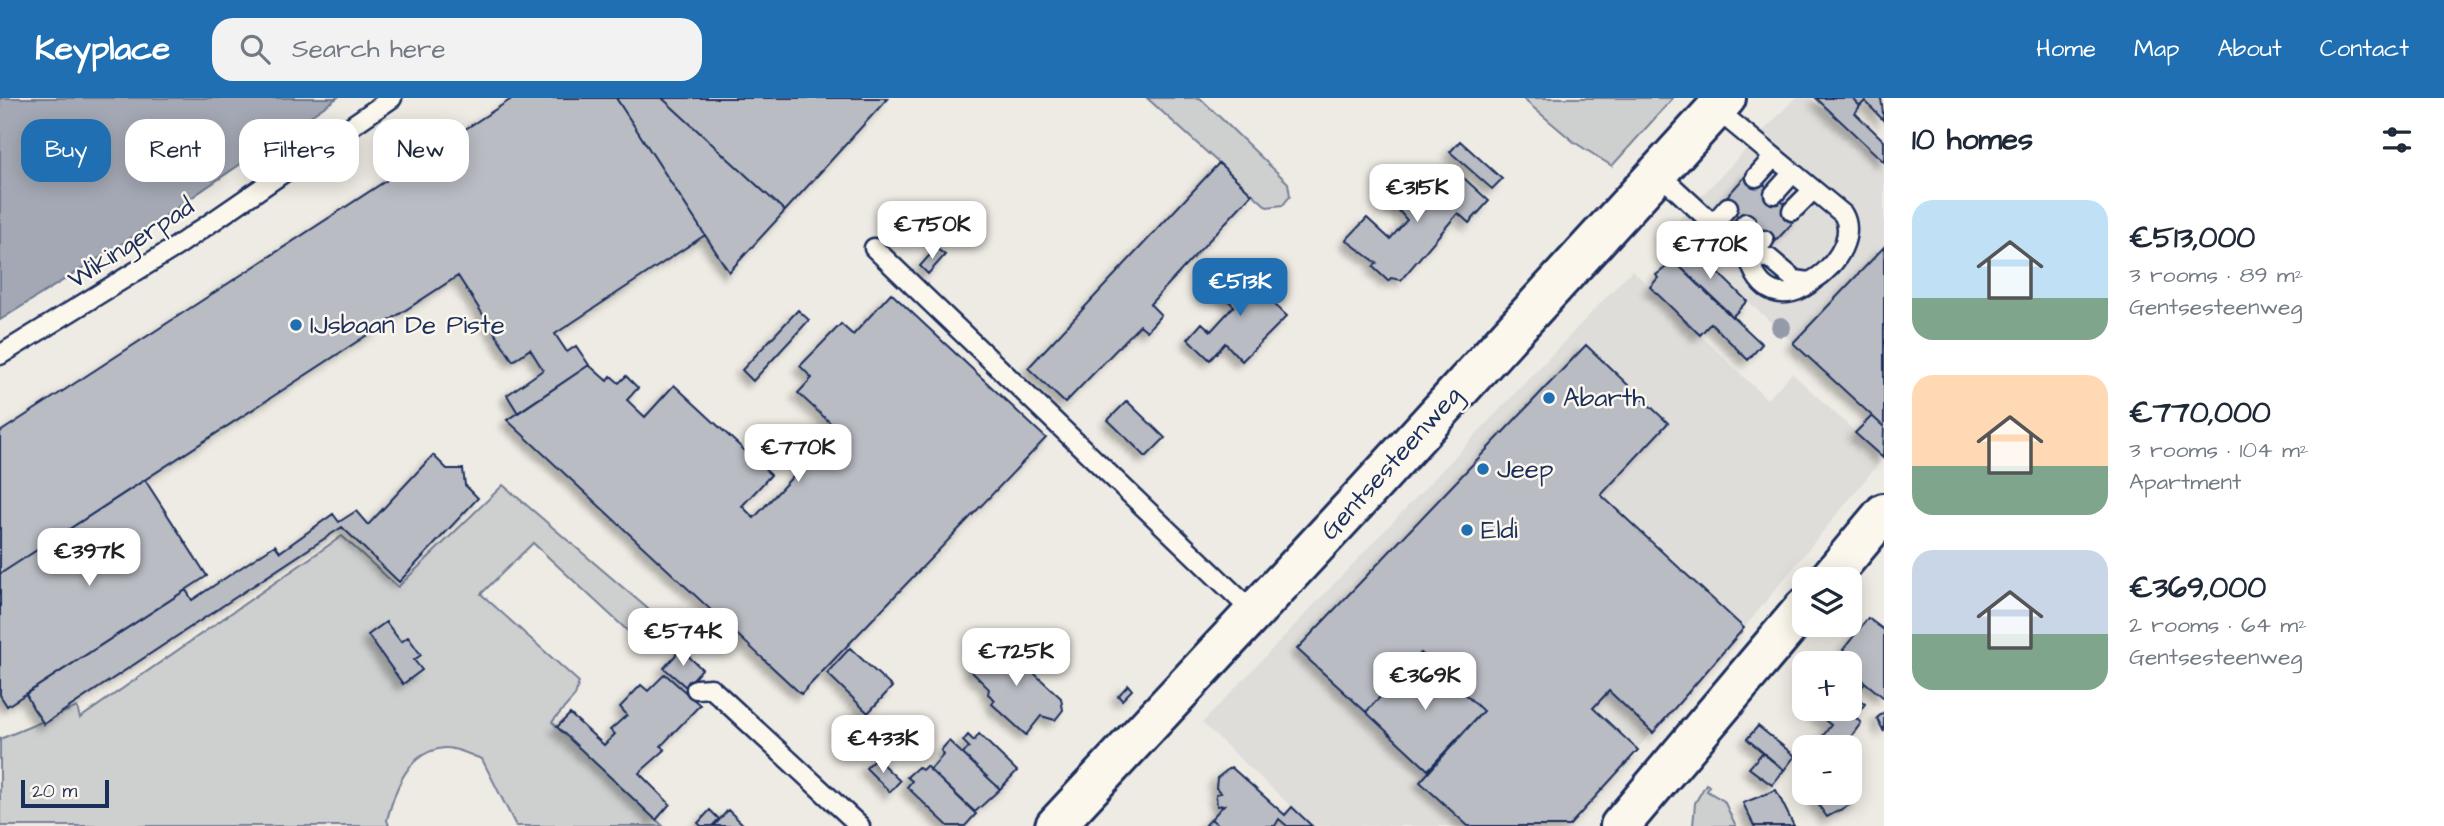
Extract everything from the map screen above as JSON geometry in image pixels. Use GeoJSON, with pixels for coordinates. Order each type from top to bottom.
{"type":"FeatureCollection","features":[{"type":"Feature","properties":{"kind":"main road","name":"Gentsesteenweg"},"geometry":{"type":"LineString","coordinates":[[1055,826],[1721,103]]}},
{"type":"Feature","properties":{"kind":"main road"},"geometry":{"type":"LineString","coordinates":[[1839,567],[1884,513]]}},
{"type":"Feature","properties":{"kind":"main road"},"geometry":{"type":"LineString","coordinates":[[1620,826],[1792,622]]}},
{"type":"Feature","properties":{"kind":"lane","name":"Wikingerpad"},"geometry":{"type":"LineString","coordinates":[[0,355],[177,246],[392,98]]}},
{"type":"Feature","properties":{"kind":"lane"},"geometry":{"type":"LineString","coordinates":[[1658,173],[1749,257],[1753,275],[1774,291],[1794,292],[1815,280],[1844,247],[1849,233],[1843,214],[1773,158],[1721,103]]}},
{"type":"Feature","properties":{"kind":"lane"},"geometry":{"type":"LineString","coordinates":[[1756,177],[1773,158]]}},
{"type":"Feature","properties":{"kind":"lane"},"geometry":{"type":"LineString","coordinates":[[1774,194],[1792,174]]}},
{"type":"Feature","properties":{"kind":"lane"},"geometry":{"type":"LineString","coordinates":[[1792,211],[1812,191]]}},
{"type":"Feature","properties":{"kind":"lane"},"geometry":{"type":"LineString","coordinates":[[1713,224],[1728,207]]}},
{"type":"Feature","properties":{"kind":"lane"},"geometry":{"type":"LineString","coordinates":[[1731,240],[1746,223]]}},
{"type":"Feature","properties":{"kind":"lane"},"geometry":{"type":"LineString","coordinates":[[1749,257],[1764,240]]}},
{"type":"Feature","properties":{"kind":"lane"},"geometry":{"type":"LineString","coordinates":[[874,248],[1254,613]]}},
{"type":"Feature","properties":{"kind":"lane"},"geometry":{"type":"LineString","coordinates":[[695,688],[711,688],[860,826]]}},
{"type":"Feature","properties":{"kind":"shaded area"},"geometry":{"type":"Polygon","coordinates":[[[0,98],[337,98],[306,119],[239,119],[239,165],[225,175],[225,119],[125,119],[125,182],[214,182],[153,224],[0,320],[0,98]]]}},
{"type":"Feature","properties":{"kind":"shaded area"},"geometry":{"type":"Polygon","coordinates":[[[1147,98],[1200,98],[1288,183],[1290,196],[1283,205],[1267,207],[1147,98]]]}},
{"type":"Feature","properties":{"kind":"shaded area"},"geometry":{"type":"Polygon","coordinates":[[[1522,98],[1673,98],[1612,166],[1574,142],[1522,98]]]}},
{"type":"Feature","properties":{"kind":"shaded area"},"geometry":{"type":"Polygon","coordinates":[[[1795,98],[1811,98],[1884,165],[1884,427],[1670,229],[1795,98]]]}},
{"type":"Feature","properties":{"kind":"shaded area"},"geometry":{"type":"Polygon","coordinates":[[[1632,270],[1767,399],[1792,373],[1883,458],[1744,628],[1569,826],[1312,826],[1202,723],[1632,270]]]}},
{"type":"Feature","properties":{"kind":"shaded area"},"geometry":{"type":"Polygon","coordinates":[[[503,485],[654,614],[631,634],[533,543],[481,594],[579,682],[575,696],[552,722],[663,826],[516,826],[482,759],[445,748],[421,756],[412,764],[399,785],[390,808],[387,820],[389,826],[0,826],[0,739],[77,707],[80,718],[342,536],[398,587],[503,485]]]}},
{"type":"Feature","properties":{"kind":"shaded area"},"geometry":{"type":"Polygon","coordinates":[[[1706,784],[1709,786],[1707,791],[1724,801],[1736,826],[1693,826],[1695,803],[1706,784]]]}},
{"type":"Feature","properties":{"kind":"building"},"geometry":{"type":"Polygon","coordinates":[[[513,98],[616,98],[705,235],[555,334],[567,352],[576,346],[589,365],[518,413],[507,395],[543,370],[530,349],[513,361],[458,276],[0,574],[0,432],[384,182],[469,182],[469,127],[513,98]]]}},
{"type":"Feature","properties":{"kind":"building"},"geometry":{"type":"Polygon","coordinates":[[[616,98],[662,98],[785,211],[729,272],[616,98]]]}},
{"type":"Feature","properties":{"kind":"building"},"geometry":{"type":"Polygon","coordinates":[[[662,98],[888,98],[785,211],[662,98]]]}},
{"type":"Feature","properties":{"kind":"building"},"geometry":{"type":"Polygon","coordinates":[[[1816,98],[1852,98],[1860,106],[1855,113],[1884,141],[1884,162],[1816,98]]]}},
{"type":"Feature","properties":{"kind":"building"},"geometry":{"type":"Polygon","coordinates":[[[1852,98],[1881,98],[1884,121],[1865,101],[1860,106],[1852,98]]]}},
{"type":"Feature","properties":{"kind":"building"},"geometry":{"type":"Polygon","coordinates":[[[1460,141],[1502,179],[1492,189],[1450,152],[1460,141]]]}},
{"type":"Feature","properties":{"kind":"building"},"geometry":{"type":"Polygon","coordinates":[[[1219,163],[1252,194],[1150,304],[1161,315],[1147,331],[1140,325],[1065,403],[1028,368],[1219,163]]]}},
{"type":"Feature","properties":{"kind":"building"},"geometry":{"type":"Polygon","coordinates":[[[1455,170],[1489,201],[1469,223],[1458,213],[1401,280],[1391,278],[1388,281],[1373,267],[1377,263],[1346,240],[1367,218],[1390,239],[1407,220],[1387,197],[1406,177],[1429,198],[1455,170]]]}},
{"type":"Feature","properties":{"kind":"building"},"geometry":{"type":"Polygon","coordinates":[[[1750,171],[1798,217],[1771,246],[1722,202],[1750,171]]]}},
{"type":"Feature","properties":{"kind":"building"},"geometry":{"type":"Polygon","coordinates":[[[1689,244],[1747,301],[1732,317],[1674,261],[1689,244]]]}},
{"type":"Feature","properties":{"kind":"building"},"geometry":{"type":"Polygon","coordinates":[[[1884,247],[1884,427],[1793,343],[1884,247]]]}},
{"type":"Feature","properties":{"kind":"building"},"geometry":{"type":"Polygon","coordinates":[[[936,248],[945,255],[928,274],[920,266],[936,248]]]}},
{"type":"Feature","properties":{"kind":"building"},"geometry":{"type":"Polygon","coordinates":[[[1674,261],[1762,344],[1748,360],[1711,323],[1700,335],[1650,287],[1658,278],[1656,275],[1674,261]]]}},
{"type":"Feature","properties":{"kind":"building"},"geometry":{"type":"Polygon","coordinates":[[[1242,265],[1258,279],[1255,283],[1257,288],[1287,316],[1242,361],[1225,343],[1210,360],[1188,339],[1202,323],[1211,331],[1234,306],[1215,289],[1236,267],[1239,269],[1242,265]]]}},
{"type":"Feature","properties":{"kind":"building"},"geometry":{"type":"Polygon","coordinates":[[[891,293],[1046,438],[801,694],[507,420],[589,365],[607,381],[611,376],[619,383],[626,376],[638,388],[627,400],[645,417],[674,385],[771,475],[742,506],[754,518],[837,429],[798,393],[812,378],[800,366],[841,324],[853,335],[891,293]]]}},
{"type":"Feature","properties":{"kind":"building"},"geometry":{"type":"Polygon","coordinates":[[[798,310],[809,320],[753,381],[742,370],[798,310]]]}},
{"type":"Feature","properties":{"kind":"building"},"geometry":{"type":"Polygon","coordinates":[[[1586,345],[1668,423],[1601,495],[1744,628],[1653,733],[1609,691],[1593,708],[1638,750],[1569,826],[1468,826],[1420,782],[1483,711],[1421,653],[1366,712],[1297,649],[1586,345]]]}},
{"type":"Feature","properties":{"kind":"building"},"geometry":{"type":"Polygon","coordinates":[[[1127,401],[1165,438],[1146,457],[1108,420],[1127,401]]]}},
{"type":"Feature","properties":{"kind":"building"},"geometry":{"type":"Polygon","coordinates":[[[1872,416],[1884,427],[1883,458],[1855,433],[1872,416]]]}},
{"type":"Feature","properties":{"kind":"building"},"geometry":{"type":"Polygon","coordinates":[[[433,455],[447,469],[463,469],[465,485],[478,498],[399,582],[342,527],[44,724],[33,708],[26,694],[186,590],[192,600],[275,545],[280,552],[333,514],[339,522],[356,511],[368,525],[433,455]]]}},
{"type":"Feature","properties":{"kind":"building"},"geometry":{"type":"Polygon","coordinates":[[[145,480],[207,576],[7,706],[0,695],[0,574],[145,480]]]}},
{"type":"Feature","properties":{"kind":"building"},"geometry":{"type":"Polygon","coordinates":[[[1868,618],[1884,630],[1884,698],[1862,680],[1862,651],[1843,650],[1853,637],[1862,637],[1862,626],[1868,618]]]}},
{"type":"Feature","properties":{"kind":"building"},"geometry":{"type":"Polygon","coordinates":[[[386,622],[401,642],[408,637],[421,655],[414,660],[422,670],[403,684],[368,635],[386,622]]]}},
{"type":"Feature","properties":{"kind":"building"},"geometry":{"type":"Polygon","coordinates":[[[997,639],[1061,698],[1063,710],[1055,720],[1041,716],[1026,735],[992,704],[995,700],[988,694],[989,689],[969,669],[997,639]]]}},
{"type":"Feature","properties":{"kind":"building"},"geometry":{"type":"Polygon","coordinates":[[[850,648],[892,687],[868,713],[827,673],[850,648]]]}},
{"type":"Feature","properties":{"kind":"building"},"geometry":{"type":"Polygon","coordinates":[[[681,649],[702,669],[686,687],[664,668],[681,649]]]}},
{"type":"Feature","properties":{"kind":"building"},"geometry":{"type":"Polygon","coordinates":[[[1421,653],[1483,711],[1428,770],[1366,712],[1421,653]]]}},
{"type":"Feature","properties":{"kind":"building"},"geometry":{"type":"Polygon","coordinates":[[[665,674],[700,705],[661,746],[665,750],[639,773],[670,804],[656,820],[557,727],[570,714],[604,745],[615,734],[610,730],[627,715],[620,707],[641,685],[648,691],[665,674]]]}},
{"type":"Feature","properties":{"kind":"building"},"geometry":{"type":"Polygon","coordinates":[[[1128,685],[1132,690],[1122,700],[1118,696],[1128,685]]]}},
{"type":"Feature","properties":{"kind":"building"},"geometry":{"type":"Polygon","coordinates":[[[1884,712],[1884,732],[1877,718],[1884,712]]]}},
{"type":"Feature","properties":{"kind":"building"},"geometry":{"type":"Polygon","coordinates":[[[1826,721],[1861,723],[1852,735],[1824,735],[1831,725],[1826,721]]]}},
{"type":"Feature","properties":{"kind":"building"},"geometry":{"type":"Polygon","coordinates":[[[1758,726],[1792,754],[1792,760],[1784,770],[1747,739],[1758,726]]]}},
{"type":"Feature","properties":{"kind":"building"},"geometry":{"type":"Polygon","coordinates":[[[979,734],[1017,771],[1000,789],[963,754],[969,747],[963,741],[968,735],[974,741],[979,734]]]}},
{"type":"Feature","properties":{"kind":"building"},"geometry":{"type":"Polygon","coordinates":[[[949,741],[1000,789],[975,812],[930,770],[943,755],[941,750],[949,741]]]}},
{"type":"Feature","properties":{"kind":"building"},"geometry":{"type":"Polygon","coordinates":[[[1762,753],[1784,770],[1772,785],[1749,768],[1762,753]]]}},
{"type":"Feature","properties":{"kind":"building"},"geometry":{"type":"Polygon","coordinates":[[[876,758],[900,781],[890,792],[866,768],[876,758]]]}},
{"type":"Feature","properties":{"kind":"building"},"geometry":{"type":"Polygon","coordinates":[[[926,766],[976,814],[965,826],[948,826],[907,787],[912,781],[907,777],[918,767],[922,770],[926,766]]]}},
{"type":"Feature","properties":{"kind":"building"},"geometry":{"type":"Polygon","coordinates":[[[1231,767],[1285,815],[1292,807],[1312,826],[1287,826],[1279,819],[1275,826],[1219,826],[1211,819],[1224,805],[1217,806],[1216,794],[1221,793],[1216,788],[1217,778],[1231,767]]]}},
{"type":"Feature","properties":{"kind":"building"},"geometry":{"type":"Polygon","coordinates":[[[1776,790],[1794,826],[1754,826],[1743,803],[1776,790]]]}},
{"type":"Feature","properties":{"kind":"building"},"geometry":{"type":"Polygon","coordinates":[[[1818,805],[1850,805],[1827,817],[1818,805]]]}},
{"type":"Feature","properties":{"kind":"building"},"geometry":{"type":"Polygon","coordinates":[[[710,810],[719,819],[712,826],[701,826],[698,823],[710,810]]]}},
{"type":"Feature","properties":{"kind":"building"},"geometry":{"type":"Polygon","coordinates":[[[728,810],[745,826],[714,826],[728,810]]]}},
{"type":"Feature","properties":{"kind":"building"},"geometry":{"type":"Polygon","coordinates":[[[1211,819],[1219,826],[1205,826],[1211,819]]]}},
{"type":"Feature","properties":{"kind":"place","name":"IJsbaan De Piste"},"geometry":{"type":"Point","coordinates":[296,325]}},
{"type":"Feature","properties":{"kind":"place","name":"Abarth"},"geometry":{"type":"Point","coordinates":[1549,398]}},
{"type":"Feature","properties":{"kind":"place","name":"Jeep"},"geometry":{"type":"Point","coordinates":[1483,469]}},
{"type":"Feature","properties":{"kind":"place","name":"Eldi"},"geometry":{"type":"Point","coordinates":[1467,530]}}]}
